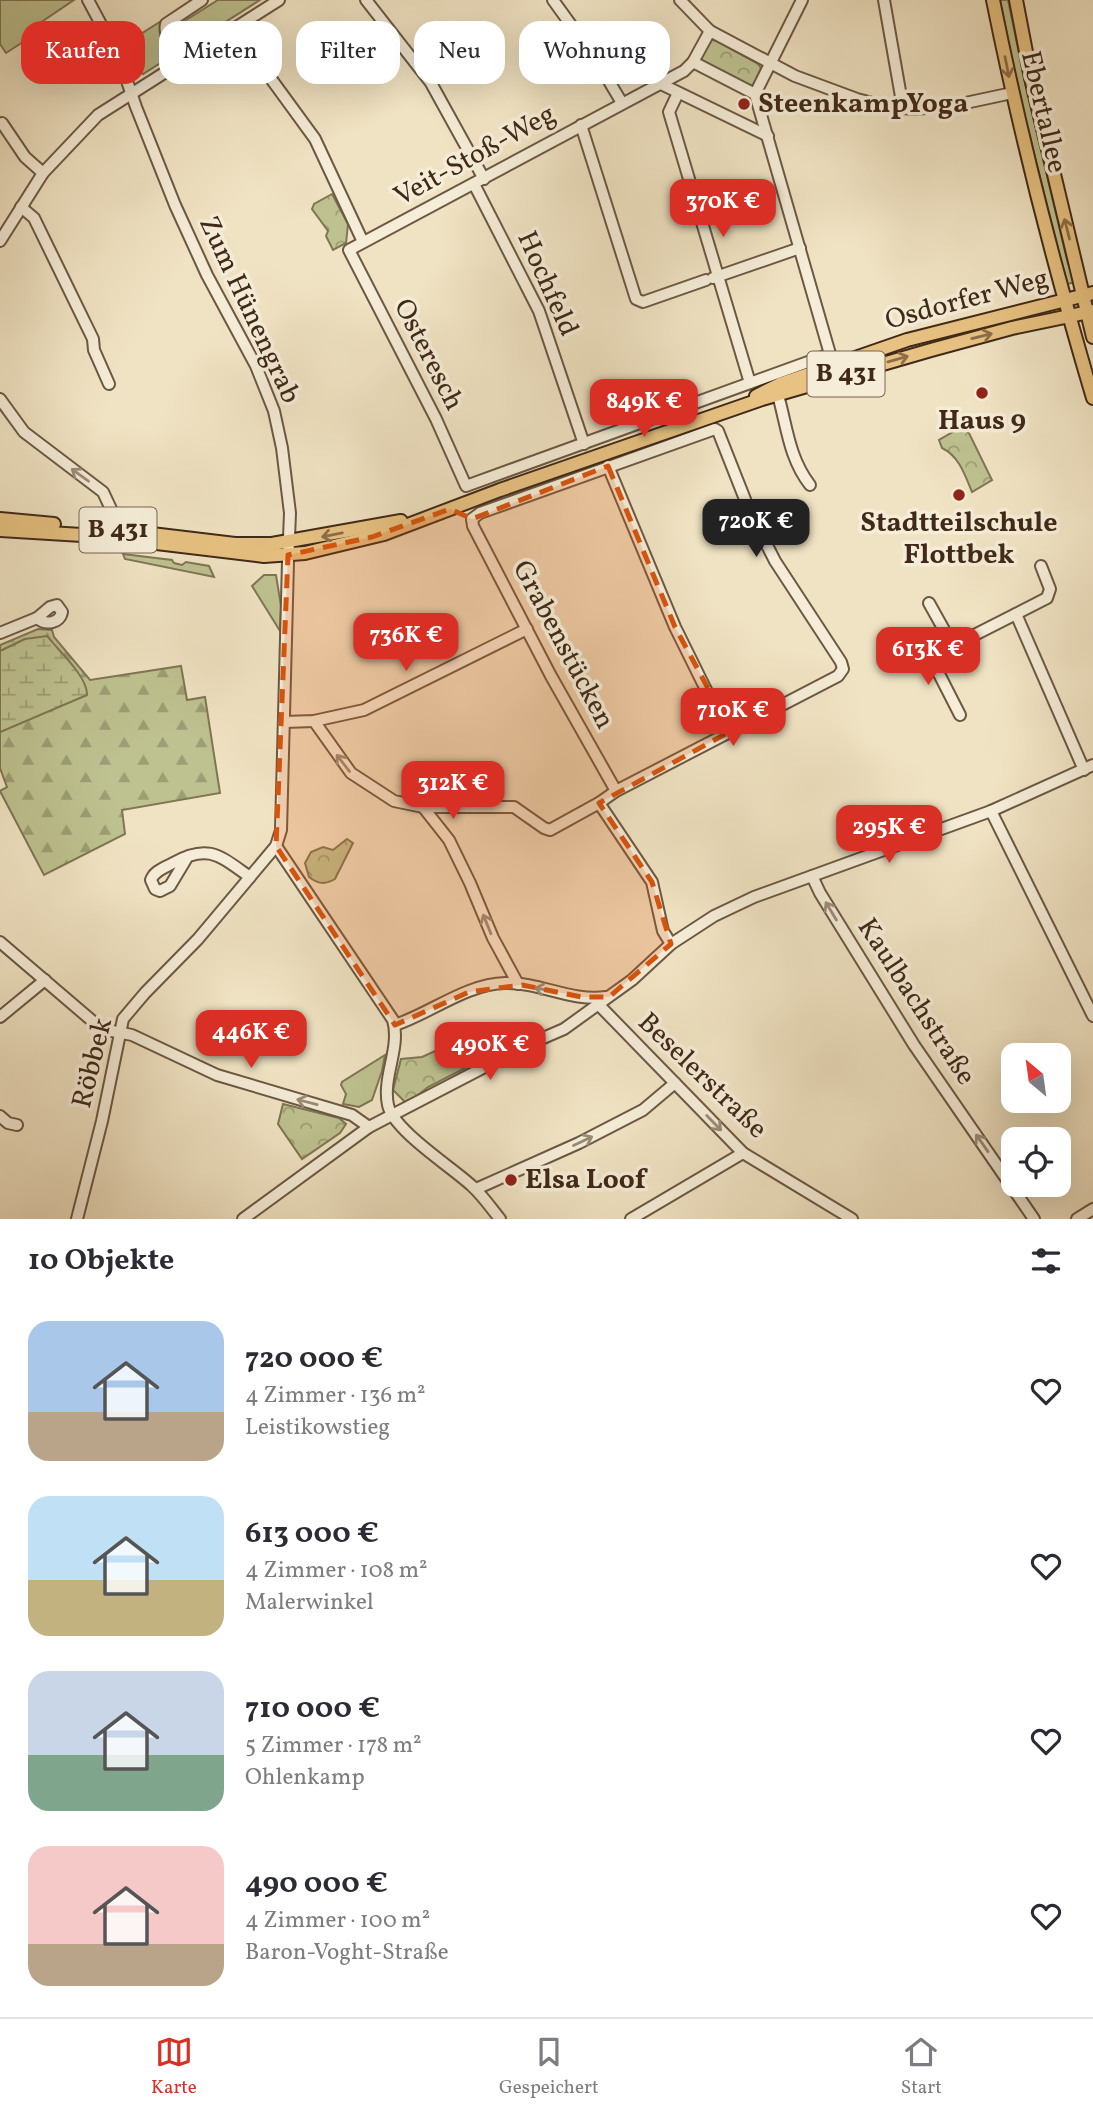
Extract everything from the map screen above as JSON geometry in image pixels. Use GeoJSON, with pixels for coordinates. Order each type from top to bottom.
{"type":"FeatureCollection","features":[{"type":"Feature","properties":{"kind":"main road","name":"Ebertallee"},"geometry":{"type":"LineString","coordinates":[[993,0],[1012,93],[1064,299],[1093,398]]}},
{"type":"Feature","properties":{"kind":"main road","name":"Ebertallee"},"geometry":{"type":"LineString","coordinates":[[1016,0],[1031,78],[1088,294],[1093,337]]}},
{"type":"Feature","properties":{"kind":"main road","name":"Osdorfer Weg"},"geometry":{"type":"LineString","coordinates":[[739,407],[761,392],[907,340],[1088,294]]}},
{"type":"Feature","properties":{"kind":"main road","name":"Osdorfer Weg"},"geometry":{"type":"LineString","coordinates":[[289,549],[364,540],[739,407],[921,352],[1012,328],[1090,312]]}},
{"type":"Feature","properties":{"kind":"main road","name":"B 431"},"geometry":{"type":"LineString","coordinates":[[0,519],[289,549]]}},
{"type":"Feature","properties":{"kind":"main road","name":"B 431"},"geometry":{"type":"LineString","coordinates":[[0,530],[116,538],[241,555],[289,549]]}},
{"type":"Feature","properties":{"kind":"street","name":"Zum Hünengrab"},"geometry":{"type":"LineString","coordinates":[[88,0],[120,58],[175,205],[207,275],[256,366],[274,411],[282,448],[290,513],[281,830],[276,846]]}},
{"type":"Feature","properties":{"kind":"street"},"geometry":{"type":"LineString","coordinates":[[170,21],[202,0]]}},
{"type":"Feature","properties":{"kind":"street"},"geometry":{"type":"LineString","coordinates":[[245,21],[278,0]]}},
{"type":"Feature","properties":{"kind":"street","name":"Hochfeld"},"geometry":{"type":"LineString","coordinates":[[366,0],[431,83],[539,312],[584,444]]}},
{"type":"Feature","properties":{"kind":"street"},"geometry":{"type":"LineString","coordinates":[[553,0],[597,61],[622,103]]}},
{"type":"Feature","properties":{"kind":"street"},"geometry":{"type":"LineString","coordinates":[[680,0],[710,31],[795,76],[830,90],[888,107],[956,105],[1012,93]]}},
{"type":"Feature","properties":{"kind":"street"},"geometry":{"type":"LineString","coordinates":[[802,0],[755,94],[830,354]]}},
{"type":"Feature","properties":{"kind":"street"},"geometry":{"type":"LineString","coordinates":[[884,0],[904,108]]}},
{"type":"Feature","properties":{"kind":"street"},"geometry":{"type":"LineString","coordinates":[[710,31],[693,62],[755,94]]}},
{"type":"Feature","properties":{"kind":"street","name":"Veit-Stoß-Weg"},"geometry":{"type":"LineString","coordinates":[[670,78],[684,71],[693,62]]}},
{"type":"Feature","properties":{"kind":"street"},"geometry":{"type":"LineString","coordinates":[[0,241],[43,173],[90,122],[159,75]]}},
{"type":"Feature","properties":{"kind":"street"},"geometry":{"type":"LineString","coordinates":[[275,84],[315,139],[363,243]]}},
{"type":"Feature","properties":{"kind":"street","name":"Veit-Stoß-Weg"},"geometry":{"type":"LineString","coordinates":[[349,250],[658,84]]}},
{"type":"Feature","properties":{"kind":"street"},"geometry":{"type":"LineString","coordinates":[[662,84],[768,136]]}},
{"type":"Feature","properties":{"kind":"street"},"geometry":{"type":"LineString","coordinates":[[678,93],[669,112],[711,278],[750,383]]}},
{"type":"Feature","properties":{"kind":"street"},"geometry":{"type":"LineString","coordinates":[[2,123],[26,156],[43,173]]}},
{"type":"Feature","properties":{"kind":"street"},"geometry":{"type":"LineString","coordinates":[[581,125],[636,299],[643,302],[800,248]]}},
{"type":"Feature","properties":{"kind":"street"},"geometry":{"type":"LineString","coordinates":[[21,207],[34,218],[93,339],[94,350],[109,384]]}},
{"type":"Feature","properties":{"kind":"street","name":"Osteresch"},"geometry":{"type":"LineString","coordinates":[[349,250],[436,419],[466,486],[584,444]]}},
{"type":"Feature","properties":{"kind":"street"},"geometry":{"type":"LineString","coordinates":[[584,444],[830,354],[849,359]]}},
{"type":"Feature","properties":{"kind":"street"},"geometry":{"type":"LineString","coordinates":[[778,395],[789,448],[810,485]]}},
{"type":"Feature","properties":{"kind":"street"},"geometry":{"type":"LineString","coordinates":[[0,399],[24,432],[103,492],[111,509],[113,530]]}},
{"type":"Feature","properties":{"kind":"street"},"geometry":{"type":"LineString","coordinates":[[314,721],[351,773],[394,801],[423,807],[514,807],[547,830],[838,676],[843,669],[775,561],[746,502],[718,431],[711,429],[480,513],[472,519],[450,509]]}},
{"type":"Feature","properties":{"kind":"street"},"geometry":{"type":"LineString","coordinates":[[608,466],[675,627],[718,714],[731,731]]}},
{"type":"Feature","properties":{"kind":"street","name":"Grabenstücken"},"geometry":{"type":"LineString","coordinates":[[472,519],[473,526],[527,629],[616,792]]}},
{"type":"Feature","properties":{"kind":"street"},"geometry":{"type":"LineString","coordinates":[[960,715],[936,668],[938,656],[1046,598],[1050,589],[1041,566]]}},
{"type":"Feature","properties":{"kind":"street"},"geometry":{"type":"LineString","coordinates":[[929,603],[953,646]]}},
{"type":"Feature","properties":{"kind":"street"},"geometry":{"type":"LineString","coordinates":[[243,1219],[369,1127],[527,1045],[560,1031],[632,980],[671,944],[700,924],[736,905],[991,811],[1089,768],[1016,614]]}},
{"type":"Feature","properties":{"kind":"street"},"geometry":{"type":"LineString","coordinates":[[0,633],[37,618]]}},
{"type":"Feature","properties":{"kind":"street"},"geometry":{"type":"LineString","coordinates":[[284,722],[314,721],[364,710],[527,629]]}},
{"type":"Feature","properties":{"kind":"street"},"geometry":{"type":"LineString","coordinates":[[599,803],[652,882],[661,926],[671,944]]}},
{"type":"Feature","properties":{"kind":"street"},"geometry":{"type":"LineString","coordinates":[[423,807],[449,840],[492,938],[518,984]]}},
{"type":"Feature","properties":{"kind":"street"},"geometry":{"type":"LineString","coordinates":[[991,811],[1093,1016]]}},
{"type":"Feature","properties":{"kind":"street"},"geometry":{"type":"LineString","coordinates":[[276,846],[387,1007],[395,1025],[387,1089],[392,1116],[418,1142],[476,1189],[500,1219]]}},
{"type":"Feature","properties":{"kind":"street","name":"Röbbek"},"geometry":{"type":"LineString","coordinates":[[77,1219],[107,1099],[123,1019],[198,939],[276,846]]}},
{"type":"Feature","properties":{"kind":"street"},"geometry":{"type":"LineString","coordinates":[[188,856],[215,854],[250,877]]}},
{"type":"Feature","properties":{"kind":"street","name":"Kaulbachstraße"},"geometry":{"type":"LineString","coordinates":[[812,876],[914,1045],[1034,1219]]}},
{"type":"Feature","properties":{"kind":"street"},"geometry":{"type":"LineString","coordinates":[[0,942],[97,1025],[132,1035],[217,1075],[352,1115],[369,1127]]}},
{"type":"Feature","properties":{"kind":"street"},"geometry":{"type":"LineString","coordinates":[[0,1017],[45,980]]}},
{"type":"Feature","properties":{"kind":"street","name":"Beselerstraße"},"geometry":{"type":"LineString","coordinates":[[395,1025],[469,992],[498,984],[518,984],[573,996],[609,997]]}},
{"type":"Feature","properties":{"kind":"street"},"geometry":{"type":"LineString","coordinates":[[573,996],[577,1004],[577,1020]]}},
{"type":"Feature","properties":{"kind":"street","name":"Beselerstraße"},"geometry":{"type":"LineString","coordinates":[[598,1004],[743,1153],[852,1219]]}},
{"type":"Feature","properties":{"kind":"street"},"geometry":{"type":"LineString","coordinates":[[476,1189],[579,1143],[643,1110],[675,1083]]}},
{"type":"Feature","properties":{"kind":"street"},"geometry":{"type":"LineString","coordinates":[[0,1116],[8,1123],[17,1125]]}},
{"type":"Feature","properties":{"kind":"street"},"geometry":{"type":"LineString","coordinates":[[631,1219],[743,1153]]}},
{"type":"Feature","properties":{"kind":"street"},"geometry":{"type":"LineString","coordinates":[[1077,1219],[1093,1209]]}},
{"type":"Feature","properties":{"kind":"highlighted area"},"geometry":{"type":"Polygon","coordinates":[[[608,466],[675,627],[731,731],[599,803],[652,882],[671,944],[609,997],[582,997],[522,985],[469,992],[395,1025],[276,846],[288,555],[372,537],[450,509],[472,519],[608,466]]]}},
{"type":"Feature","properties":{"kind":"green space"},"geometry":{"type":"Polygon","coordinates":[[[0,0],[74,0],[43,21],[21,21],[21,43],[6,53],[0,44],[0,0]]]}},
{"type":"Feature","properties":{"kind":"green space"},"geometry":{"type":"Polygon","coordinates":[[[218,0],[260,0],[227,21],[184,21],[218,0]]]}},
{"type":"Feature","properties":{"kind":"green space"},"geometry":{"type":"Polygon","coordinates":[[[1000,0],[1008,0],[1068,264],[1071,264],[1076,282],[1067,284],[1019,94],[1000,0]]]}},
{"type":"Feature","properties":{"kind":"green space"},"geometry":{"type":"Polygon","coordinates":[[[159,22],[159,64],[145,73],[145,31],[159,22]]]}},
{"type":"Feature","properties":{"kind":"green space"},"geometry":{"type":"Polygon","coordinates":[[[709,40],[715,40],[758,64],[761,68],[755,83],[750,86],[701,61],[709,40]]]}},
{"type":"Feature","properties":{"kind":"green space"},"geometry":{"type":"Polygon","coordinates":[[[332,194],[348,224],[346,243],[333,250],[326,236],[328,231],[312,209],[314,204],[332,194]]]}},
{"type":"Feature","properties":{"kind":"green space"},"geometry":{"type":"Polygon","coordinates":[[[965,425],[992,480],[972,492],[961,467],[948,451],[942,448],[939,440],[965,425]]]}},
{"type":"Feature","properties":{"kind":"green space"},"geometry":{"type":"Polygon","coordinates":[[[123,554],[172,560],[182,565],[186,562],[209,566],[214,577],[125,559],[123,554]]]}},
{"type":"Feature","properties":{"kind":"green space"},"geometry":{"type":"Polygon","coordinates":[[[264,575],[276,575],[281,606],[280,631],[252,586],[264,575]]]}},
{"type":"Feature","properties":{"kind":"green space"},"geometry":{"type":"Polygon","coordinates":[[[38,629],[52,630],[54,637],[90,680],[181,666],[187,700],[205,697],[220,793],[122,810],[125,834],[44,875],[0,791],[7,787],[0,768],[0,732],[86,695],[25,639],[0,651],[0,645],[38,629]]]}},
{"type":"Feature","properties":{"kind":"green space"},"geometry":{"type":"Polygon","coordinates":[[[47,636],[78,672],[87,695],[0,732],[0,651],[25,639],[47,636]]]}},
{"type":"Feature","properties":{"kind":"green space"},"geometry":{"type":"Polygon","coordinates":[[[347,839],[353,843],[335,879],[322,883],[309,877],[305,863],[311,852],[323,847],[333,850],[347,839]]]}},
{"type":"Feature","properties":{"kind":"green space"},"geometry":{"type":"Polygon","coordinates":[[[464,1038],[475,1063],[428,1087],[417,1098],[406,1103],[393,1090],[401,1059],[422,1057],[464,1038]]]}},
{"type":"Feature","properties":{"kind":"green space"},"geometry":{"type":"Polygon","coordinates":[[[385,1055],[372,1100],[359,1107],[343,1104],[346,1094],[342,1082],[385,1055]]]}},
{"type":"Feature","properties":{"kind":"green space"},"geometry":{"type":"Polygon","coordinates":[[[283,1104],[339,1118],[346,1124],[340,1133],[302,1159],[278,1124],[283,1104]]]}},
{"type":"Feature","properties":{"kind":"place","name":"SteenkampYoga"},"geometry":{"type":"Point","coordinates":[744,104]}},
{"type":"Feature","properties":{"kind":"place","name":"Haus 9"},"geometry":{"type":"Point","coordinates":[982,393]}},
{"type":"Feature","properties":{"kind":"place","name":"Stadtteilschule Flottbek"},"geometry":{"type":"Point","coordinates":[959,495]}},
{"type":"Feature","properties":{"kind":"place","name":"Elsa Loof"},"geometry":{"type":"Point","coordinates":[511,1180]}}]}
